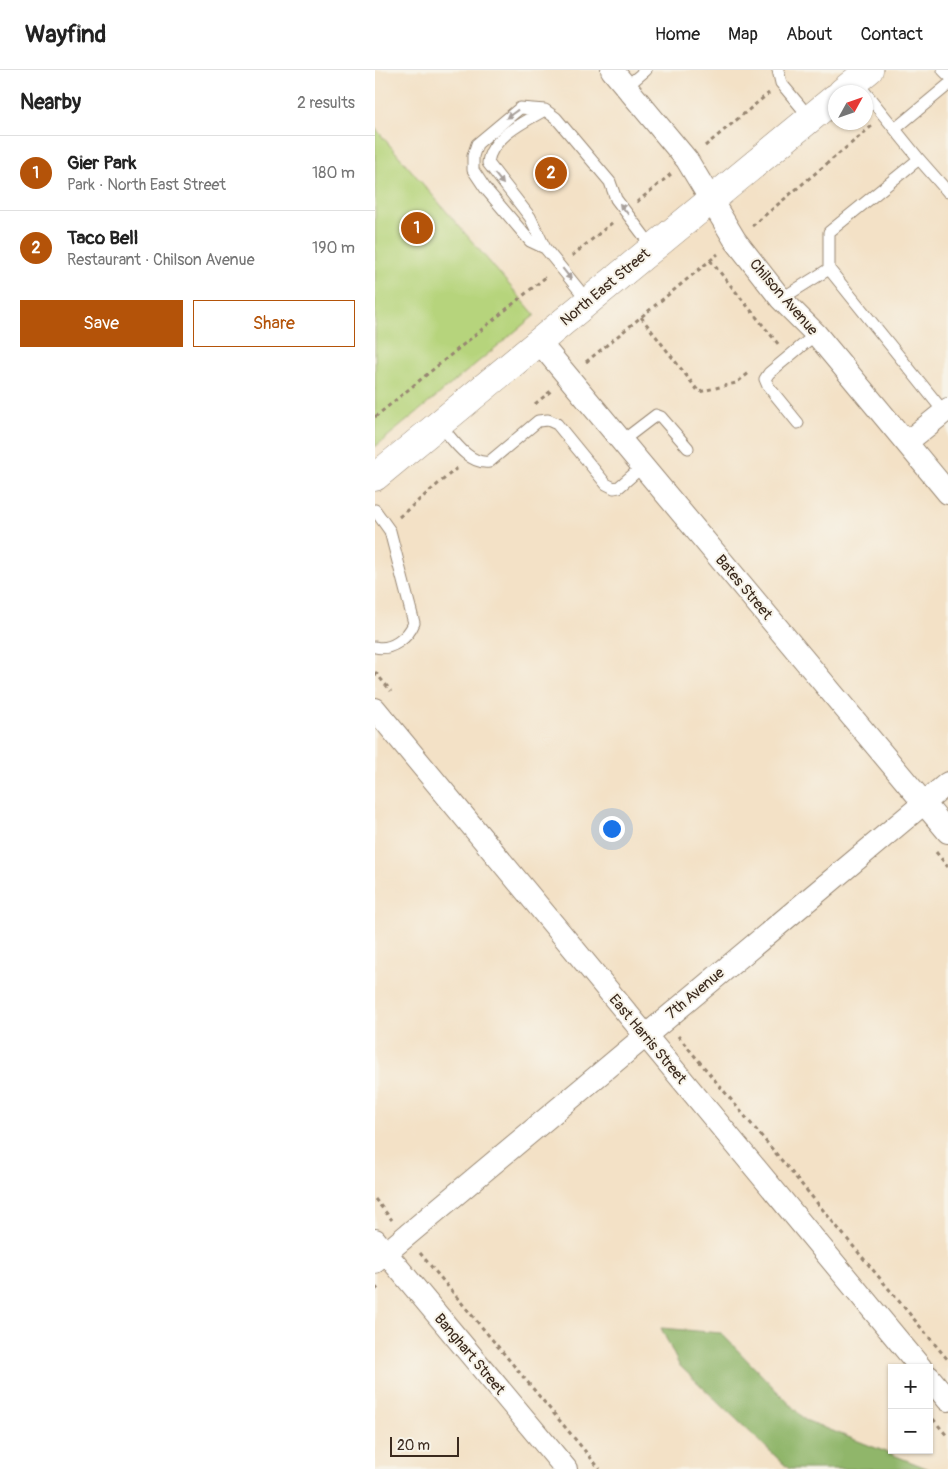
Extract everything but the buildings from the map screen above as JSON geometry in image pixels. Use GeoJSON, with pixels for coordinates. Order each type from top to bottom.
{"type":"FeatureCollection","features":[{"type":"Feature","properties":{"kind":"main road","name":"North East Street"},"geometry":{"type":"LineString","coordinates":[[375,477],[828,104]]}},
{"type":"Feature","properties":{"kind":"street","name":"Chilson Avenue"},"geometry":{"type":"LineString","coordinates":[[612,70],[687,160],[735,240],[781,299],[816,334],[948,493]]}},
{"type":"Feature","properties":{"kind":"street","name":"Bates Street"},"geometry":{"type":"LineString","coordinates":[[539,342],[948,832]]}},
{"type":"Feature","properties":{"kind":"street"},"geometry":{"type":"LineString","coordinates":[[907,442],[946,410]]}},
{"type":"Feature","properties":{"kind":"street","name":"East Harris Street"},"geometry":{"type":"LineString","coordinates":[[375,709],[918,1364]]}},
{"type":"Feature","properties":{"kind":"street","name":"7th Avenue"},"geometry":{"type":"LineString","coordinates":[[379,1251],[406,1236],[948,782]]}},
{"type":"Feature","properties":{"kind":"street","name":"Banghart Street"},"geometry":{"type":"LineString","coordinates":[[379,1251],[565,1469]]}},
{"type":"Feature","properties":{"kind":"street"},"geometry":{"type":"LineString","coordinates":[[933,1382],[948,1400]]}},
{"type":"Feature","properties":{"kind":"lane"},"geometry":{"type":"LineString","coordinates":[[626,87],[646,70]]}},
{"type":"Feature","properties":{"kind":"lane"},"geometry":{"type":"LineString","coordinates":[[777,70],[781,83],[811,119]]}},
{"type":"Feature","properties":{"kind":"lane"},"geometry":{"type":"LineString","coordinates":[[943,70],[948,75]]}},
{"type":"Feature","properties":{"kind":"lane"},"geometry":{"type":"LineString","coordinates":[[856,81],[948,192]]}},
{"type":"Feature","properties":{"kind":"lane"},"geometry":{"type":"LineString","coordinates":[[895,129],[948,85]]}},
{"type":"Feature","properties":{"kind":"lane"},"geometry":{"type":"LineString","coordinates":[[545,248],[530,241],[485,188],[473,170],[473,156],[477,144],[520,108],[545,110],[556,118],[610,182],[616,199],[653,248]]}},
{"type":"Feature","properties":{"kind":"lane"},"geometry":{"type":"LineString","coordinates":[[545,110],[525,121],[495,144],[489,154],[488,163],[530,216],[545,248],[588,302]]}},
{"type":"Feature","properties":{"kind":"lane"},"geometry":{"type":"LineString","coordinates":[[919,159],[829,232],[829,269],[946,410]]}},
{"type":"Feature","properties":{"kind":"lane"},"geometry":{"type":"LineString","coordinates":[[781,299],[829,269]]}},
{"type":"Feature","properties":{"kind":"lane"},"geometry":{"type":"LineString","coordinates":[[798,423],[768,386],[765,379],[769,372],[816,334]]}},
{"type":"Feature","properties":{"kind":"lane"},"geometry":{"type":"LineString","coordinates":[[622,441],[656,415],[661,417],[688,448]]}},
{"type":"Feature","properties":{"kind":"lane"},"geometry":{"type":"LineString","coordinates":[[439,424],[470,458],[481,463],[489,462],[538,421],[548,420],[557,424],[606,484],[614,488],[619,487],[643,466]]}},
{"type":"Feature","properties":{"kind":"lane"},"geometry":{"type":"LineString","coordinates":[[375,510],[388,526],[414,623],[410,632],[390,647],[375,647]]}},
{"type":"Feature","properties":{"kind":"path"},"geometry":{"type":"LineString","coordinates":[[375,417],[781,83]]}},
{"type":"Feature","properties":{"kind":"path"},"geometry":{"type":"LineString","coordinates":[[528,410],[884,116]]}},
{"type":"Feature","properties":{"kind":"path"},"geometry":{"type":"LineString","coordinates":[[710,260],[781,348]]}},
{"type":"Feature","properties":{"kind":"path"},"geometry":{"type":"LineString","coordinates":[[641,317],[699,392],[736,383],[751,371]]}},
{"type":"Feature","properties":{"kind":"path"},"geometry":{"type":"LineString","coordinates":[[388,526],[470,458]]}},
{"type":"Feature","properties":{"kind":"path"},"geometry":{"type":"LineString","coordinates":[[375,1199],[600,1469]]}},
{"type":"Feature","properties":{"kind":"path"},"geometry":{"type":"LineString","coordinates":[[933,1419],[948,1437]]}},
{"type":"Feature","properties":{"kind":"green space"},"geometry":{"type":"Polygon","coordinates":[[[375,128],[535,315],[375,447],[375,128]]]}},
{"type":"Feature","properties":{"kind":"green space"},"geometry":{"type":"Polygon","coordinates":[[[661,1328],[721,1333],[805,1420],[929,1469],[789,1469],[679,1365],[661,1328]]]}},
{"type":"Feature","properties":{"kind":"place","name":"Taco Bell"},"geometry":{"type":"Point","coordinates":[551,173]}},
{"type":"Feature","properties":{"kind":"place","name":"Gier Park"},"geometry":{"type":"Point","coordinates":[417,228]}}]}
